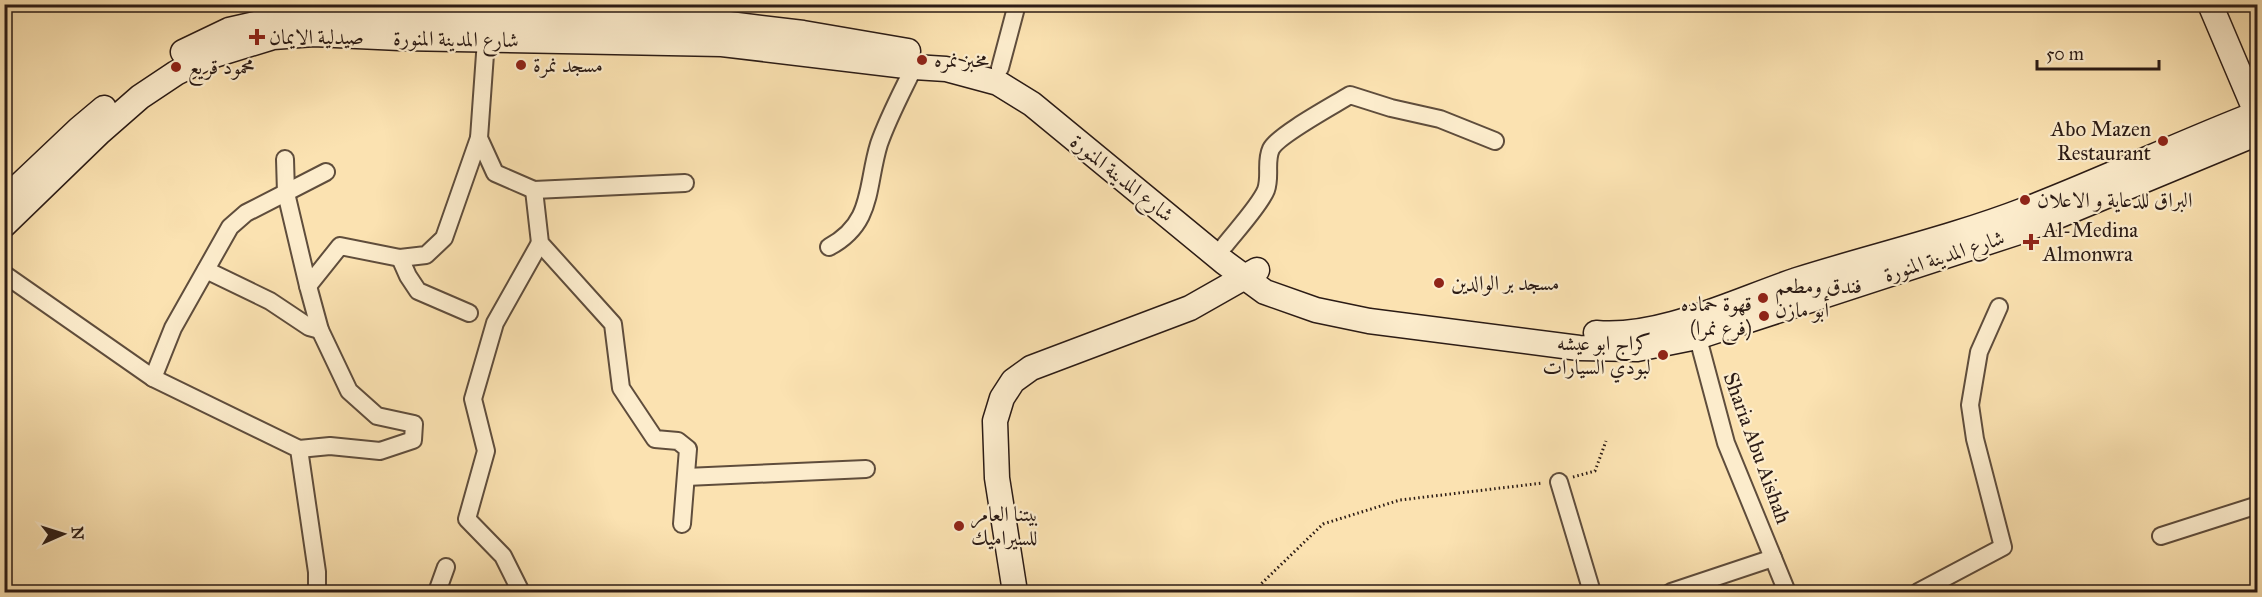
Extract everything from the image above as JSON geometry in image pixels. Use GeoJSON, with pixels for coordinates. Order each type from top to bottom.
{"type":"FeatureCollection","features":[{"type":"Feature","properties":{"kind":"street"},"geometry":{"type":"LineString","coordinates":[[1000,68],[1017,4]]}},
{"type":"Feature","properties":{"kind":"street"},"geometry":{"type":"LineString","coordinates":[[2210,4],[2257,119]]}},
{"type":"Feature","properties":{"kind":"street","name":"شارع المدينة المنورة"},"geometry":{"type":"LineString","coordinates":[[4,200],[79,129],[146,74],[193,46],[230,30],[306,11],[388,20],[532,24],[713,22],[803,33],[1000,68],[1130,167],[1225,245],[1253,273],[1265,292],[1316,310],[1369,321],[1579,348],[1637,349],[1695,327],[1798,280],[1901,250],[2026,209],[2257,119]]}},
{"type":"Feature","properties":{"kind":"street","name":"شارع المدينة المنورة"},"geometry":{"type":"LineString","coordinates":[[4,225],[100,132],[140,97],[176,73],[208,57],[273,37],[314,34],[388,20],[486,40],[722,44],[946,69],[998,83],[1032,104],[1224,262],[1253,273]]}},
{"type":"Feature","properties":{"kind":"street"},"geometry":{"type":"LineString","coordinates":[[308,286],[340,246],[400,258],[426,255],[444,238],[479,138],[486,40]]}},
{"type":"Feature","properties":{"kind":"street"},"geometry":{"type":"LineString","coordinates":[[829,247],[844,239],[864,214],[879,143],[914,67]]}},
{"type":"Feature","properties":{"kind":"street"},"geometry":{"type":"LineString","coordinates":[[1225,245],[1266,191],[1271,148],[1284,135],[1350,95],[1391,108],[1440,119],[1495,141]]}},
{"type":"Feature","properties":{"kind":"street"},"geometry":{"type":"LineString","coordinates":[[479,138],[495,173],[534,190],[685,183]]}},
{"type":"Feature","properties":{"kind":"street"},"geometry":{"type":"LineString","coordinates":[[4,274],[153,378],[299,449],[330,446],[380,452],[413,440],[414,424],[377,416],[349,391],[320,330],[286,193],[285,159]]}},
{"type":"Feature","properties":{"kind":"street"},"geometry":{"type":"LineString","coordinates":[[153,378],[173,328],[230,227],[246,213],[326,172]]}},
{"type":"Feature","properties":{"kind":"street"},"geometry":{"type":"LineString","coordinates":[[534,190],[540,243],[613,324],[621,388],[655,439],[678,441],[688,449],[682,524]]}},
{"type":"Feature","properties":{"kind":"street"},"geometry":{"type":"LineString","coordinates":[[521,592],[503,556],[467,519],[486,451],[473,399],[495,323],[540,243]]}},
{"type":"Feature","properties":{"kind":"street"},"geometry":{"type":"LineString","coordinates":[[400,258],[418,291],[469,313]]}},
{"type":"Feature","properties":{"kind":"street"},"geometry":{"type":"LineString","coordinates":[[206,270],[270,301],[309,327],[320,330]]}},
{"type":"Feature","properties":{"kind":"street"},"geometry":{"type":"LineString","coordinates":[[1015,592],[997,478],[996,421],[1002,398],[1013,381],[1031,368],[1190,308],[1253,273]]}},
{"type":"Feature","properties":{"kind":"street"},"geometry":{"type":"LineString","coordinates":[[1918,592],[2003,547],[1975,439],[1970,405],[1979,352],[2000,307]]}},
{"type":"Feature","properties":{"kind":"street","name":"Sharia Abu Aishah"},"geometry":{"type":"LineString","coordinates":[[1695,327],[1726,443],[1786,592]]}},
{"type":"Feature","properties":{"kind":"street"},"geometry":{"type":"LineString","coordinates":[[299,449],[317,572],[317,592]]}},
{"type":"Feature","properties":{"kind":"street"},"geometry":{"type":"LineString","coordinates":[[686,477],[866,469]]}},
{"type":"Feature","properties":{"kind":"street"},"geometry":{"type":"LineString","coordinates":[[1559,482],[1592,592]]}},
{"type":"Feature","properties":{"kind":"street"},"geometry":{"type":"LineString","coordinates":[[2161,536],[2258,505]]}},
{"type":"Feature","properties":{"kind":"street"},"geometry":{"type":"LineString","coordinates":[[1671,592],[1773,558]]}},
{"type":"Feature","properties":{"kind":"street"},"geometry":{"type":"LineString","coordinates":[[437,592],[446,567]]}},
{"type":"Feature","properties":{"kind":"path"},"geometry":{"type":"LineString","coordinates":[[1258,592],[1261,584],[1323,524],[1400,500],[1559,482],[1595,471],[1606,441]]}},
{"type":"Feature","properties":{"kind":"place","name":"صيدلية الايمان"},"geometry":{"type":"Point","coordinates":[257,37]}},
{"type":"Feature","properties":{"kind":"place","name":"مخبز نمره"},"geometry":{"type":"Point","coordinates":[922,60]}},
{"type":"Feature","properties":{"kind":"place","name":"مسجد نمرة"},"geometry":{"type":"Point","coordinates":[521,65]}},
{"type":"Feature","properties":{"kind":"place","name":"محمود قريع"},"geometry":{"type":"Point","coordinates":[176,67]}},
{"type":"Feature","properties":{"kind":"place","name":"Abo Mazen Restaurant"},"geometry":{"type":"Point","coordinates":[2163,141]}},
{"type":"Feature","properties":{"kind":"place","name":"البراق للدعاية و الاعلان"},"geometry":{"type":"Point","coordinates":[2025,200]}},
{"type":"Feature","properties":{"kind":"place","name":"Al-Medina Almonwra"},"geometry":{"type":"Point","coordinates":[2031,242]}},
{"type":"Feature","properties":{"kind":"place","name":"مسجد بر الوالدين"},"geometry":{"type":"Point","coordinates":[1439,283]}},
{"type":"Feature","properties":{"kind":"place","name":"فندق ومطعم أبو مازن"},"geometry":{"type":"Point","coordinates":[1763,298]}},
{"type":"Feature","properties":{"kind":"place","name":"قهوة حماده (فرع نمرا)"},"geometry":{"type":"Point","coordinates":[1764,316]}},
{"type":"Feature","properties":{"kind":"place","name":"كراج ابو عيشه لبودي السيارات"},"geometry":{"type":"Point","coordinates":[1663,355]}},
{"type":"Feature","properties":{"kind":"place","name":"بيتنا العامر للسيراميك"},"geometry":{"type":"Point","coordinates":[959,526]}}]}
